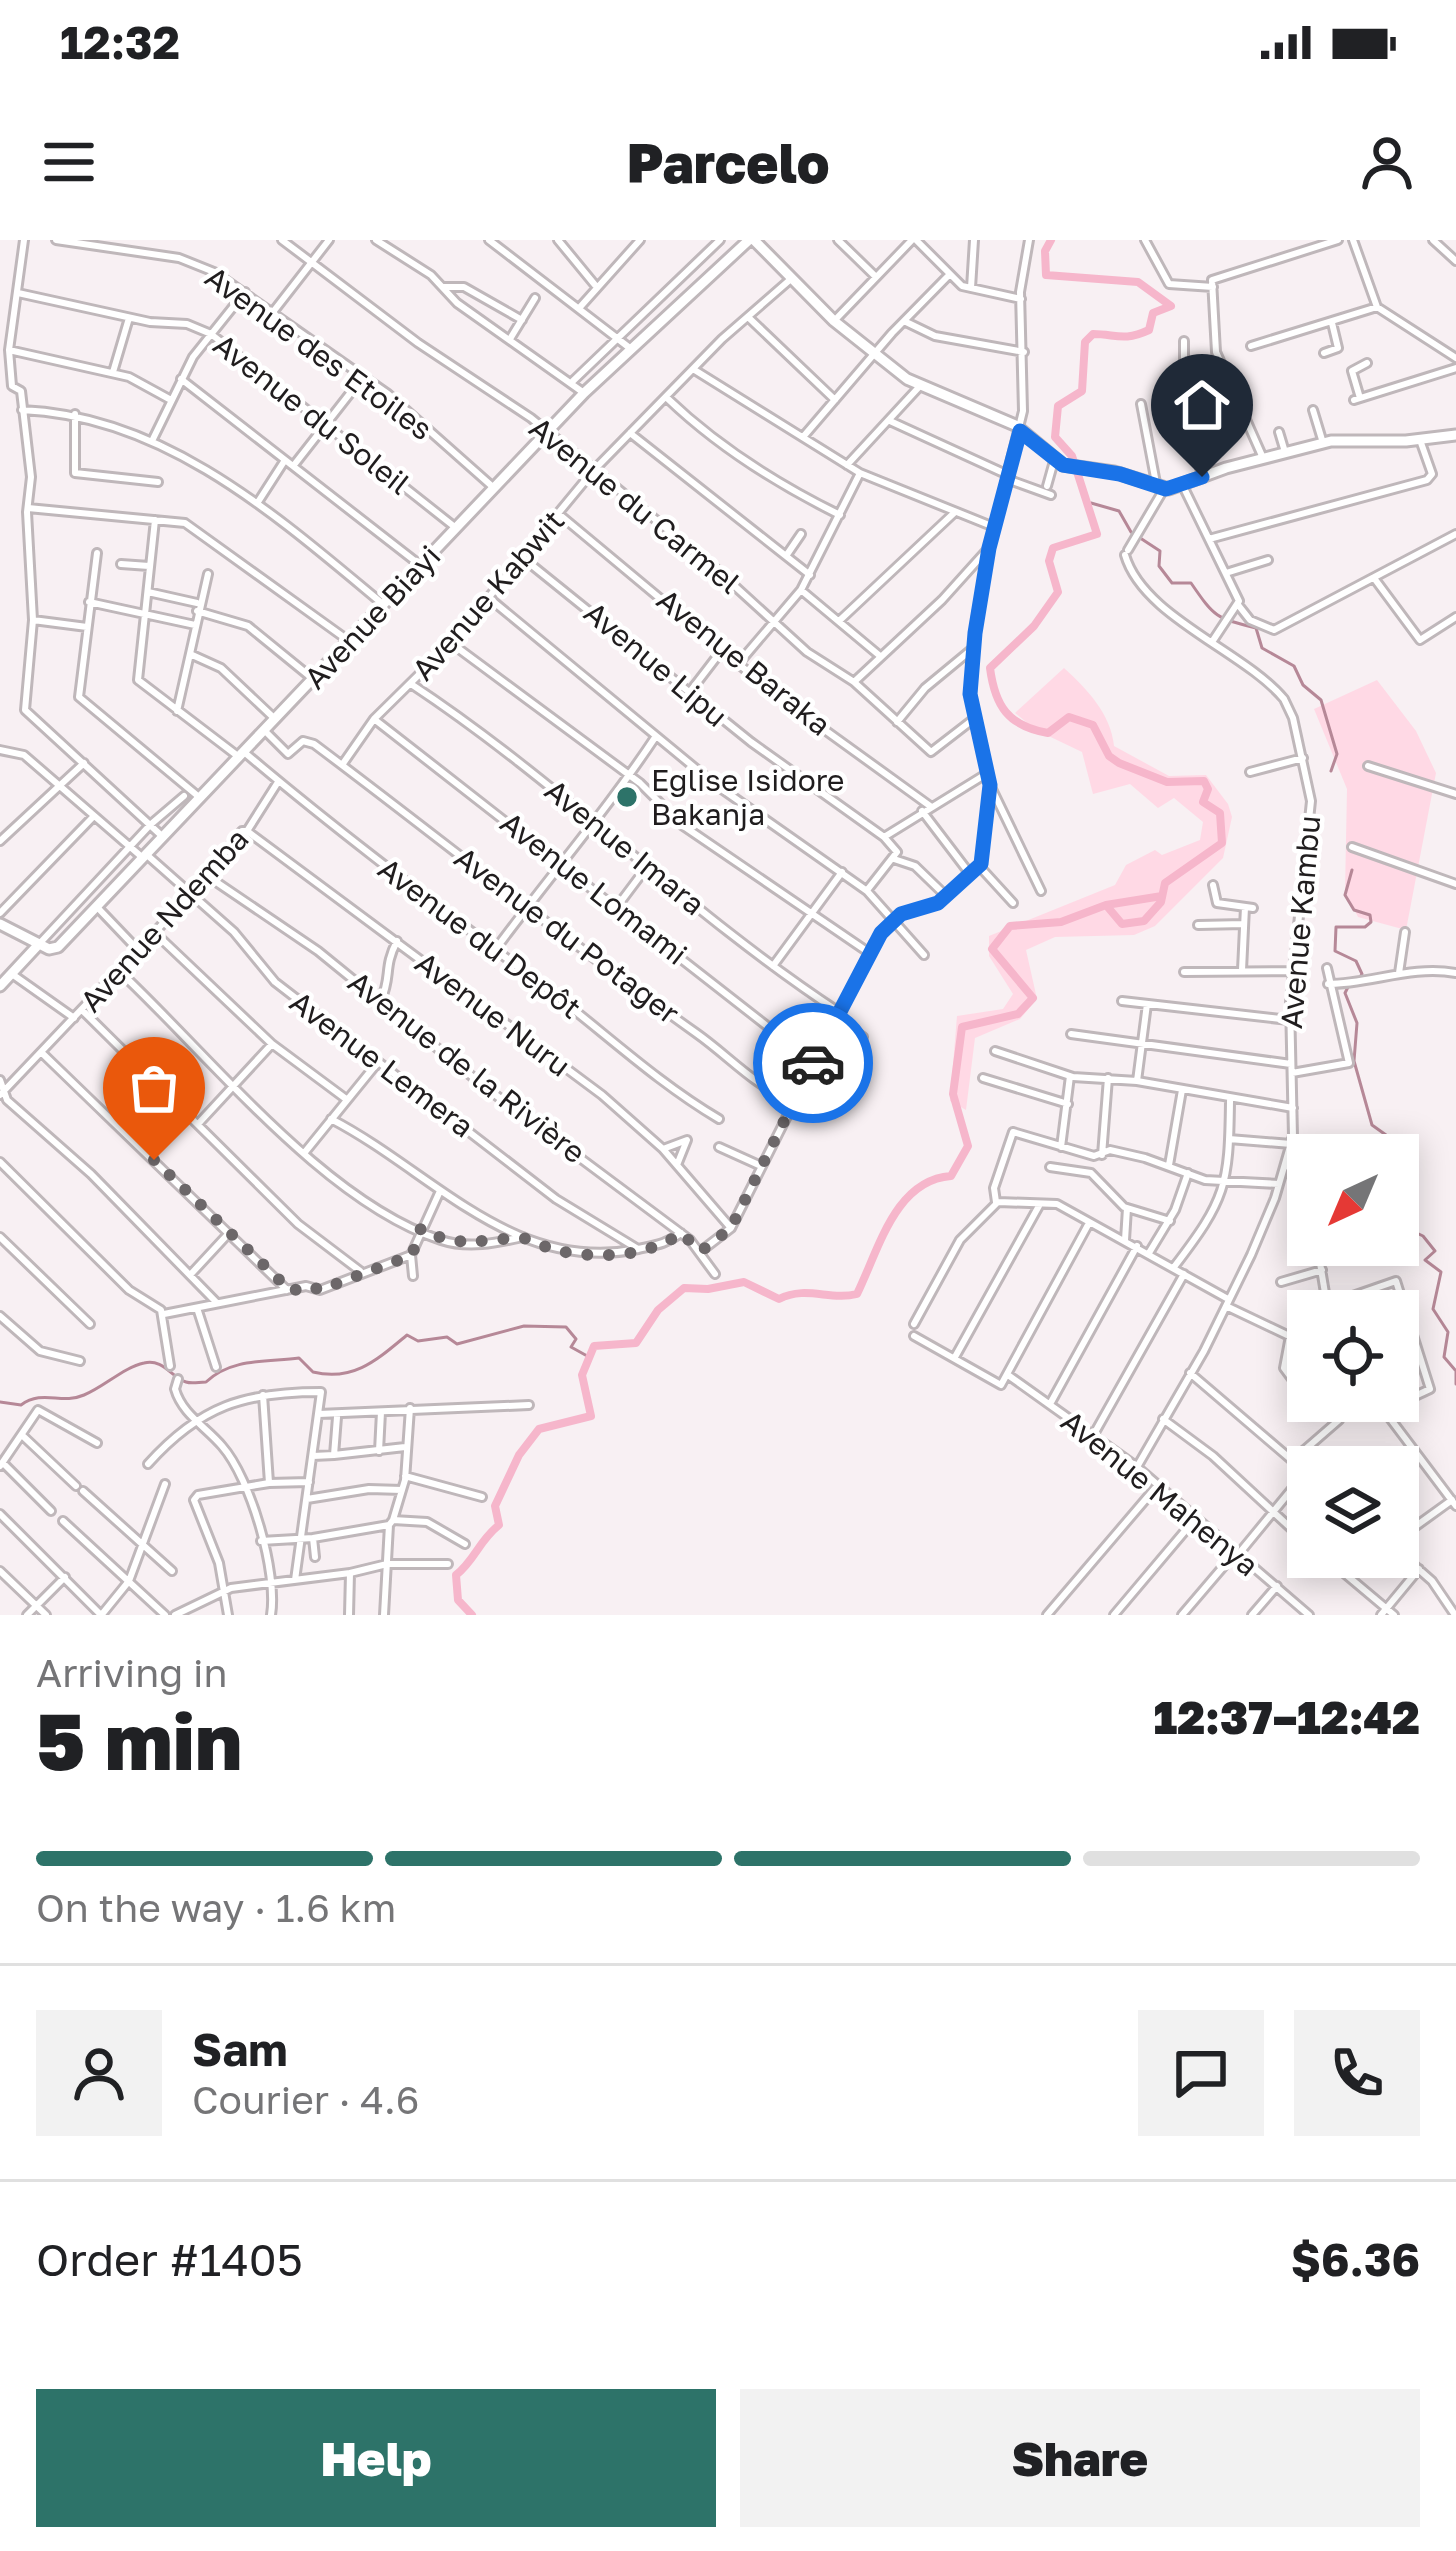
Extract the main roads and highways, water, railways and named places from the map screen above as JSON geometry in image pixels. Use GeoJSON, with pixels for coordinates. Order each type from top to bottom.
{"type":"FeatureCollection","features":[{"type":"Feature","properties":{"kind":"waterway"},"geometry":{"type":"LineString","coordinates":[[472,1615],[458,1600],[456,1575],[499,1525],[495,1506],[519,1455],[539,1429],[591,1416],[582,1375],[594,1346],[636,1343],[658,1310],[684,1288],[744,1282],[779,1299],[799,1293],[857,1294],[902,1203],[932,1180],[951,1176],[968,1146],[953,1094],[962,1027],[1018,1014],[1033,998],[992,949],[1010,926],[1061,922],[1106,905],[1122,924],[1144,921],[1161,902],[1165,883],[1222,843],[1220,813],[1203,802],[1208,789],[1204,781],[1167,782],[1119,763],[1109,756],[1093,725],[1069,717],[1048,733],[1034,730],[1013,719],[996,693],[990,668],[1034,626],[1058,592],[1049,561],[1053,548],[1097,534],[1072,456],[1055,437],[1058,406],[1082,391],[1085,342],[1093,334],[1140,334],[1149,330],[1153,313],[1171,306],[1138,282],[1046,275],[1045,251],[1051,240]]}},
{"type":"Feature","properties":{"kind":"waterway"},"geometry":{"type":"LineString","coordinates":[[1091,503],[1119,511],[1131,532],[1160,551],[1159,566],[1172,583],[1191,583],[1218,615],[1256,628],[1262,648],[1294,666],[1303,685],[1321,700],[1337,754],[1331,771]]}},
{"type":"Feature","properties":{"kind":"waterway"},"geometry":{"type":"LineString","coordinates":[[1352,870],[1345,895],[1354,910],[1370,915],[1371,922],[1365,927],[1336,927],[1335,951],[1356,961],[1362,974],[1357,981]]}},
{"type":"Feature","properties":{"kind":"waterway"},"geometry":{"type":"LineString","coordinates":[[1106,905],[1162,896]]}},
{"type":"Feature","properties":{"kind":"waterway"},"geometry":{"type":"LineString","coordinates":[[1349,985],[1345,993],[1357,1023],[1354,1061],[1372,1125],[1385,1134]]}},
{"type":"Feature","properties":{"kind":"waterway"},"geometry":{"type":"LineString","coordinates":[[1419,1234],[1435,1251],[1425,1260],[1441,1272],[1433,1309],[1448,1332],[1444,1357],[1456,1371],[1456,1384]]}},
{"type":"Feature","properties":{"kind":"waterway"},"geometry":{"type":"LineString","coordinates":[[0,1402],[21,1405],[37,1398],[76,1398],[151,1362],[191,1383],[206,1382],[238,1365],[299,1358],[313,1372],[341,1374],[364,1366],[407,1335],[418,1341],[447,1337],[457,1344],[524,1326],[566,1327],[576,1339],[571,1347],[589,1357]]}},
{"type":"Feature","properties":{"kind":"place","name":"Eglise Isidore Bakanja"},"geometry":{"type":"Point","coordinates":[627,797]}}]}
